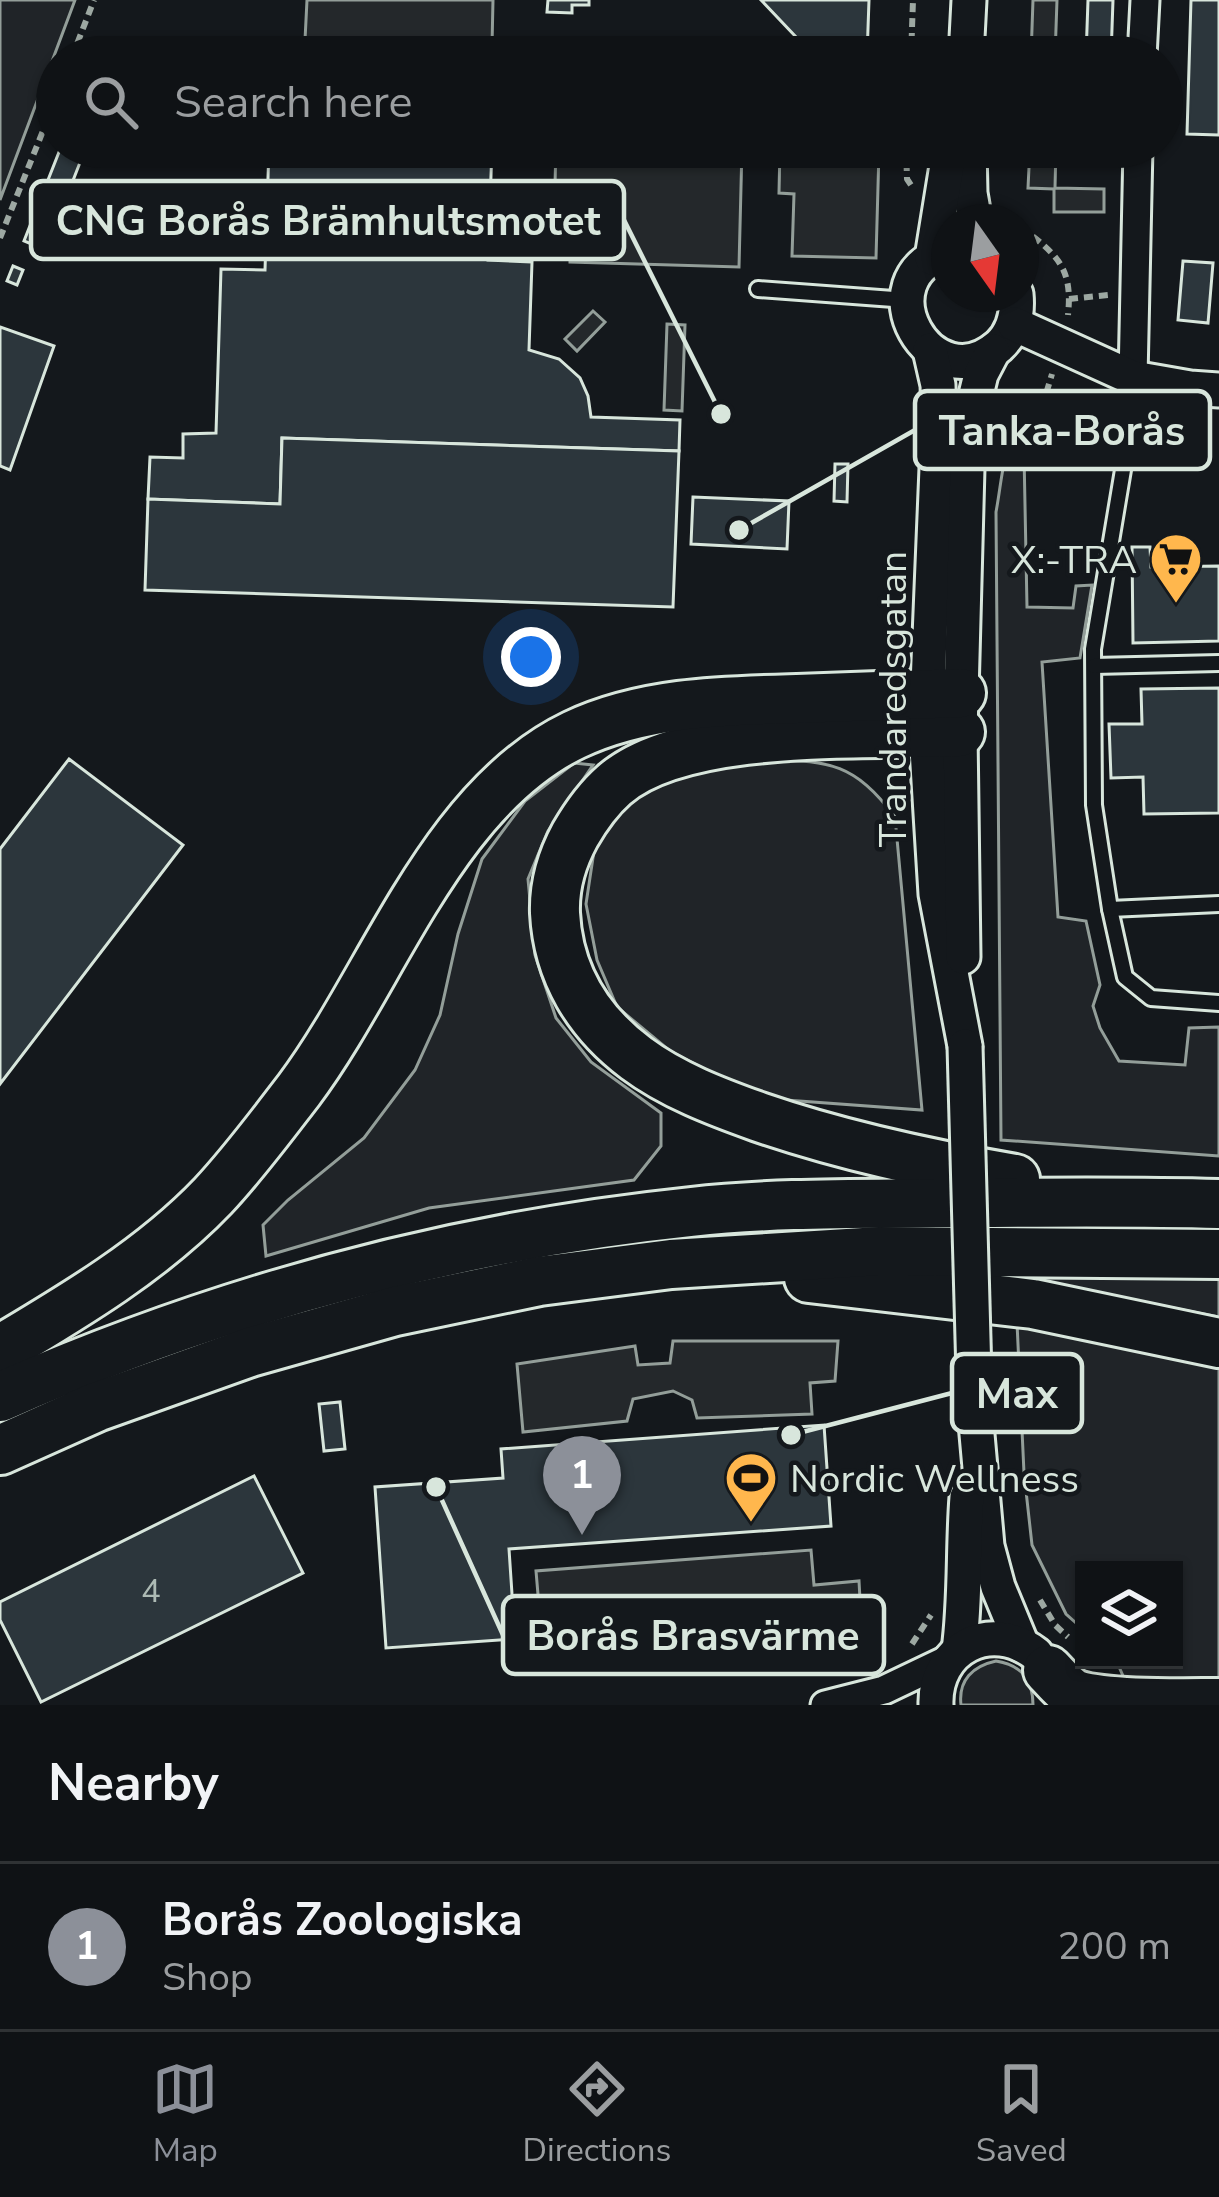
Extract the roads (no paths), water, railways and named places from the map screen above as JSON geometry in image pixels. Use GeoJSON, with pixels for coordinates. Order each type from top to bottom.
{"type":"FeatureCollection","features":[{"type":"Feature","properties":{"kind":"highway"},"geometry":{"type":"LineString","coordinates":[[0,1350],[145,1256],[212,1197],[302,1086],[435,868],[485,805],[523,768],[574,735],[625,717],[686,704],[943,713]]}},
{"type":"Feature","properties":{"kind":"highway"},"geometry":{"type":"LineString","coordinates":[[943,713],[718,743],[665,756],[616,782],[587,813],[568,848],[554,890],[564,968],[604,1031],[638,1060],[731,1107],[824,1140],[919,1162],[1142,1202]]}},
{"type":"Feature","properties":{"kind":"highway"},"geometry":{"type":"LineString","coordinates":[[0,1397],[213,1313],[387,1263],[539,1232],[695,1211],[872,1204],[1219,1204]]}},
{"type":"Feature","properties":{"kind":"highway"},"geometry":{"type":"LineString","coordinates":[[0,1450],[96,1407],[250,1352],[374,1316],[539,1281],[671,1264],[880,1251],[1219,1254]]}},
{"type":"Feature","properties":{"kind":"highway"},"geometry":{"type":"LineString","coordinates":[[671,1264],[1033,1304],[1219,1342]]}},
{"type":"Feature","properties":{"kind":"highway"},"geometry":{"type":"LineString","coordinates":[[1048,1664],[1067,1690],[1081,1698],[1219,1703]]}},
{"type":"Feature","properties":{"kind":"street"},"geometry":{"type":"LineString","coordinates":[[967,36],[969,0]]}},
{"type":"Feature","properties":{"kind":"street"},"geometry":{"type":"LineString","coordinates":[[1143,36],[1145,0]]}},
{"type":"Feature","properties":{"kind":"street"},"geometry":{"type":"LineString","coordinates":[[945,204],[948,168]]}},
{"type":"Feature","properties":{"kind":"street"},"geometry":{"type":"LineString","coordinates":[[969,168],[972,204]]}},
{"type":"Feature","properties":{"kind":"street"},"geometry":{"type":"LineString","coordinates":[[1133,378],[1138,168]]}},
{"type":"Feature","properties":{"kind":"street"},"geometry":{"type":"LineString","coordinates":[[907,300],[914,276],[931,262]]}},
{"type":"Feature","properties":{"kind":"street","name":"Trandaredsgatan"},"geometry":{"type":"LineString","coordinates":[[907,300],[912,328],[930,350],[938,386],[943,713],[965,1046],[975,1412],[988,1546],[998,1587],[1048,1664]]}},
{"type":"Feature","properties":{"kind":"street","name":"Trandaredsgatan"},"geometry":{"type":"LineString","coordinates":[[943,713],[970,419],[981,374],[993,351],[1006,339],[1014,312]]}},
{"type":"Feature","properties":{"kind":"street"},"geometry":{"type":"LineString","coordinates":[[1019,312],[1062,346],[1133,378],[1219,390]]}},
{"type":"Feature","properties":{"kind":"street"},"geometry":{"type":"LineString","coordinates":[[930,350],[966,360],[993,351]]}},
{"type":"Feature","properties":{"kind":"street","name":"Trandaredsgatan"},"geometry":{"type":"LineString","coordinates":[[937,1705],[939,1679],[955,1654],[964,1615],[963,1548],[975,1412]]}},
{"type":"Feature","properties":{"kind":"street"},"geometry":{"type":"LineString","coordinates":[[825,1705],[884,1690],[974,1642],[990,1639],[1006,1639],[1048,1664]]}},
{"type":"Feature","properties":{"kind":"lane"},"geometry":{"type":"LineString","coordinates":[[758,290],[907,300]]}},
{"type":"Feature","properties":{"kind":"lane"},"geometry":{"type":"LineString","coordinates":[[1133,378],[1129,434],[1094,649],[1094,805],[1125,977],[1151,998],[1219,1003]]}},
{"type":"Feature","properties":{"kind":"lane"},"geometry":{"type":"LineString","coordinates":[[1094,666],[1219,663]]}},
{"type":"Feature","properties":{"kind":"lane"},"geometry":{"type":"LineString","coordinates":[[1110,909],[1219,904]]}},
{"type":"Feature","properties":{"kind":"place","name":"CNG Borås Brämhultsmotet"},"geometry":{"type":"Point","coordinates":[721,414]}},
{"type":"Feature","properties":{"kind":"place","name":"Tanka-Borås"},"geometry":{"type":"Point","coordinates":[739,530]}},
{"type":"Feature","properties":{"kind":"place","name":"X:-TRA"},"geometry":{"type":"Point","coordinates":[1176,605]}},
{"type":"Feature","properties":{"kind":"place","name":"Max"},"geometry":{"type":"Point","coordinates":[791,1435]}},
{"type":"Feature","properties":{"kind":"place","name":"Borås Brasvärme"},"geometry":{"type":"Point","coordinates":[436,1487]}},
{"type":"Feature","properties":{"kind":"place","name":"Nordic Wellness"},"geometry":{"type":"Point","coordinates":[751,1524]}},
{"type":"Feature","properties":{"kind":"place","name":"Borås Zoologiska"},"geometry":{"type":"Point","coordinates":[582,1535]}}]}
